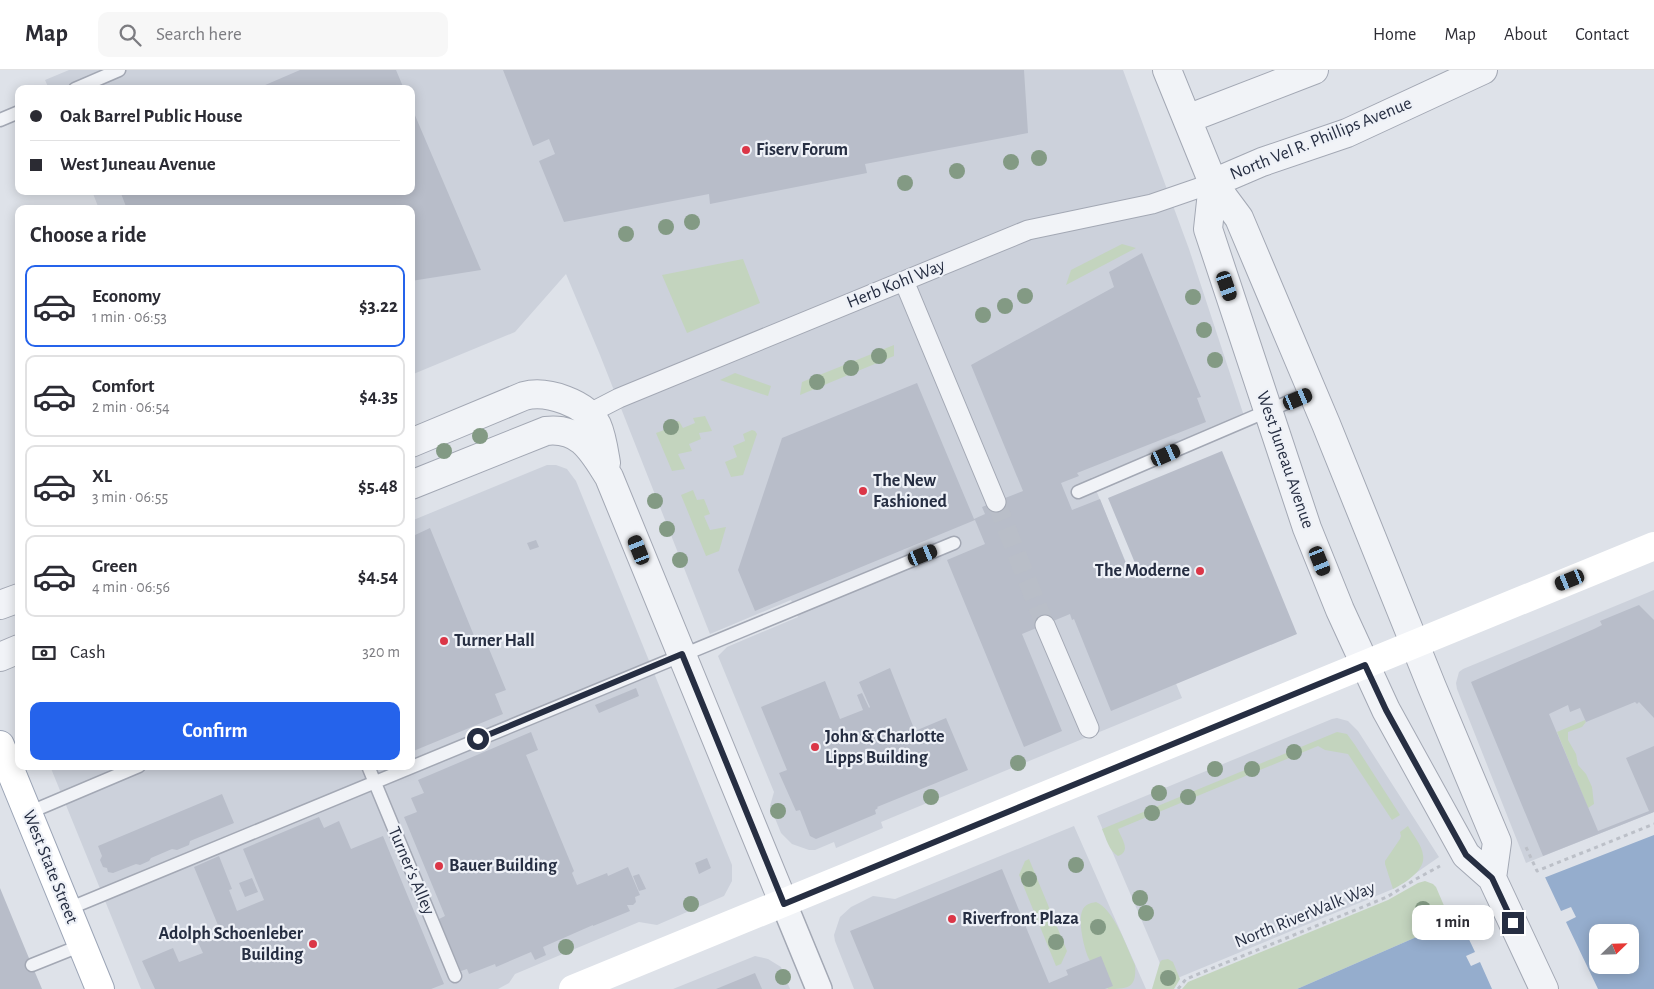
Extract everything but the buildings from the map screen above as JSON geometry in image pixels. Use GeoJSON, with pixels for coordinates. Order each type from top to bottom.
{"type":"FeatureCollection","features":[{"type":"Feature","properties":{"kind":"main road"},"geometry":{"type":"LineString","coordinates":[[574,989],[1654,546]]}},
{"type":"Feature","properties":{"kind":"main road","name":"West State Street"},"geometry":{"type":"LineString","coordinates":[[0,745],[100,989]]}},
{"type":"Feature","properties":{"kind":"street","name":"West Juneau Avenue"},"geometry":{"type":"LineString","coordinates":[[1167,70],[1213,183],[1239,218],[1497,842],[1492,878]]}},
{"type":"Feature","properties":{"kind":"street"},"geometry":{"type":"LineString","coordinates":[[1187,119],[1314,70]]}},
{"type":"Feature","properties":{"kind":"street","name":"North Vel R. Phillips Avenue"},"geometry":{"type":"LineString","coordinates":[[1213,183],[1262,162],[1347,133],[1483,70]]}},
{"type":"Feature","properties":{"kind":"street","name":"West Juneau Avenue"},"geometry":{"type":"LineString","coordinates":[[1213,183],[1208,229],[1307,528],[1340,610],[1386,710],[1466,855],[1492,878],[1544,989]]}},
{"type":"Feature","properties":{"kind":"street","name":"Herb Kohl Way"},"geometry":{"type":"LineString","coordinates":[[588,414],[616,399],[1028,230],[1152,204],[1213,183]]}},
{"type":"Feature","properties":{"kind":"street"},"geometry":{"type":"LineString","coordinates":[[904,281],[996,502]]}},
{"type":"Feature","properties":{"kind":"street"},"geometry":{"type":"LineString","coordinates":[[415,441],[524,396],[532,394],[552,395],[573,404],[594,420],[600,433],[609,477]]}},
{"type":"Feature","properties":{"kind":"street"},"geometry":{"type":"LineString","coordinates":[[415,483],[537,433],[554,430],[563,431],[583,440],[592,450],[609,477],[819,989]]}},
{"type":"Feature","properties":{"kind":"street"},"geometry":{"type":"LineString","coordinates":[[0,605],[15,599]]}},
{"type":"Feature","properties":{"kind":"street"},"geometry":{"type":"LineString","coordinates":[[1045,625],[1089,728]]}},
{"type":"Feature","properties":{"kind":"street"},"geometry":{"type":"LineString","coordinates":[[0,657],[15,651]]}},
{"type":"Feature","properties":{"kind":"lane"},"geometry":{"type":"LineString","coordinates":[[84,85],[119,70]]}},
{"type":"Feature","properties":{"kind":"lane"},"geometry":{"type":"LineString","coordinates":[[0,120],[15,114]]}},
{"type":"Feature","properties":{"kind":"lane"},"geometry":{"type":"LineString","coordinates":[[1078,492],[1312,392]]}},
{"type":"Feature","properties":{"kind":"lane"},"geometry":{"type":"LineString","coordinates":[[415,765],[954,543]]}},
{"type":"Feature","properties":{"kind":"lane"},"geometry":{"type":"LineString","coordinates":[[28,813],[130,770]]}},
{"type":"Feature","properties":{"kind":"lane","name":"Turner's Alley"},"geometry":{"type":"LineString","coordinates":[[370,770],[455,976]]}},
{"type":"Feature","properties":{"kind":"lane"},"geometry":{"type":"LineString","coordinates":[[68,909],[403,770]]}},
{"type":"Feature","properties":{"kind":"lane"},"geometry":{"type":"LineString","coordinates":[[32,965],[82,945]]}},
{"type":"Feature","properties":{"kind":"path"},"geometry":{"type":"LineString","coordinates":[[1523,840],[1537,871],[1654,824]]}},
{"type":"Feature","properties":{"kind":"path","name":"North RiverWalk Way"},"geometry":{"type":"LineString","coordinates":[[1178,989],[1186,979],[1387,897],[1444,864]]}},
{"type":"Feature","properties":{"kind":"shaded area"},"geometry":{"type":"Polygon","coordinates":[[[69,70],[1123,70],[1189,249],[1244,416],[1091,478],[1182,698],[881,822],[883,828],[836,848],[834,842],[815,850],[809,850],[792,844],[781,833],[770,806],[774,792],[718,656],[727,647],[798,617],[791,600],[710,634],[566,274],[515,332],[415,373],[415,205],[97,205],[94,195],[415,195],[415,85],[47,85],[45,80],[69,70]]]}},
{"type":"Feature","properties":{"kind":"shaded area"},"geometry":{"type":"Polygon","coordinates":[[[547,465],[556,465],[567,469],[576,481],[732,865],[732,881],[724,896],[657,925],[639,922],[515,974],[509,983],[498,989],[141,989],[52,770],[415,770],[415,519],[547,465]]]}},
{"type":"Feature","properties":{"kind":"shaded area"},"geometry":{"type":"Polygon","coordinates":[[[1654,590],[1654,812],[1526,863],[1457,689],[1456,683],[1459,672],[1654,590]]]}},
{"type":"Feature","properties":{"kind":"shaded area"},"geometry":{"type":"Polygon","coordinates":[[[1337,718],[1348,721],[1358,731],[1439,857],[1393,889],[1168,982],[1097,816],[1337,718]]]}},
{"type":"Feature","properties":{"kind":"shaded area"},"geometry":{"type":"Polygon","coordinates":[[[1074,826],[1146,989],[854,989],[834,935],[840,917],[851,907],[873,896],[895,899],[1074,826]]]}},
{"type":"Feature","properties":{"kind":"shaded area"},"geometry":{"type":"Polygon","coordinates":[[[755,956],[768,959],[781,967],[790,989],[673,989],[755,956]]]}},
{"type":"Feature","properties":{"kind":"green space"},"geometry":{"type":"Polygon","coordinates":[[[1122,244],[1136,248],[1066,285],[1071,270],[1122,244]]]}},
{"type":"Feature","properties":{"kind":"green space"},"geometry":{"type":"Polygon","coordinates":[[[743,259],[760,303],[687,333],[662,275],[743,259]]]}},
{"type":"Feature","properties":{"kind":"green space"},"geometry":{"type":"Polygon","coordinates":[[[894,345],[894,356],[800,395],[802,382],[894,345]]]}},
{"type":"Feature","properties":{"kind":"green space"},"geometry":{"type":"Polygon","coordinates":[[[735,373],[771,386],[768,396],[720,380],[735,373]]]}},
{"type":"Feature","properties":{"kind":"green space"},"geometry":{"type":"Polygon","coordinates":[[[705,416],[712,431],[699,433],[701,439],[689,444],[692,451],[678,454],[685,469],[672,471],[656,433],[667,429],[667,426],[679,421],[683,428],[695,423],[693,418],[705,416]]]}},
{"type":"Feature","properties":{"kind":"green space"},"geometry":{"type":"Polygon","coordinates":[[[752,430],[757,434],[743,475],[731,477],[725,462],[737,457],[733,446],[745,441],[743,434],[752,430]]]}},
{"type":"Feature","properties":{"kind":"green space"},"geometry":{"type":"Polygon","coordinates":[[[693,490],[697,500],[704,499],[710,514],[704,516],[710,530],[726,527],[719,551],[706,556],[681,495],[693,490]]]}},
{"type":"Feature","properties":{"kind":"green space"},"geometry":{"type":"Polygon","coordinates":[[[1585,720],[1586,722],[1582,727],[1568,732],[1568,740],[1576,754],[1578,765],[1586,774],[1592,787],[1594,804],[1588,808],[1557,732],[1585,720]]]}},
{"type":"Feature","properties":{"kind":"green space"},"geometry":{"type":"Polygon","coordinates":[[[1337,732],[1347,734],[1400,815],[1392,820],[1348,754],[1325,750],[1318,746],[1118,829],[1125,848],[1122,854],[1118,856],[1108,844],[1102,829],[1337,732]]]}},
{"type":"Feature","properties":{"kind":"green space"},"geometry":{"type":"Polygon","coordinates":[[[1408,826],[1421,848],[1423,861],[1414,875],[1393,889],[1385,861],[1400,839],[1400,832],[1408,826]]]}},
{"type":"Feature","properties":{"kind":"green space"},"geometry":{"type":"Polygon","coordinates":[[[1029,859],[1067,951],[1061,964],[1056,966],[1019,875],[1025,861],[1029,859]]]}},
{"type":"Feature","properties":{"kind":"green space"},"geometry":{"type":"Polygon","coordinates":[[[1425,881],[1436,887],[1451,922],[1297,989],[1182,989],[1188,982],[1388,900],[1425,881]]]}},
{"type":"Feature","properties":{"kind":"green space"},"geometry":{"type":"Polygon","coordinates":[[[1096,902],[1109,912],[1124,939],[1135,965],[1133,983],[1130,986],[1108,989],[1089,959],[1083,941],[1081,914],[1086,906],[1096,902]]]}},
{"type":"Feature","properties":{"kind":"green space"},"geometry":{"type":"Polygon","coordinates":[[[1168,959],[1173,962],[1180,979],[1174,989],[1152,989],[1160,962],[1168,959]]]}},
{"type":"Feature","properties":{"kind":"water"},"geometry":{"type":"Polygon","coordinates":[[[1654,835],[1654,989],[1297,989],[1451,922],[1541,879],[1654,835]]]}},
{"type":"Feature","properties":{"kind":"pier"},"geometry":{"type":"Polygon","coordinates":[[[1544,875],[1561,911],[1571,907],[1576,917],[1566,922],[1589,970],[1589,974],[1591,974],[1598,989],[1492,989],[1480,962],[1471,966],[1466,956],[1475,952],[1458,916],[1544,875]]]}},
{"type":"Feature","properties":{"kind":"tunnel"},"geometry":{"type":"LineString","coordinates":[[996,502],[1045,625]]}},
{"type":"Feature","properties":{"kind":"place","name":"Fiserv Forum"},"geometry":{"type":"Point","coordinates":[746,150]}},
{"type":"Feature","properties":{"kind":"place","name":"The New Fashioned"},"geometry":{"type":"Point","coordinates":[863,491]}},
{"type":"Feature","properties":{"kind":"place","name":"The Moderne"},"geometry":{"type":"Point","coordinates":[1200,571]}},
{"type":"Feature","properties":{"kind":"place","name":"Turner Hall"},"geometry":{"type":"Point","coordinates":[444,641]}},
{"type":"Feature","properties":{"kind":"place","name":"John & Charlotte Lipps Building"},"geometry":{"type":"Point","coordinates":[815,747]}},
{"type":"Feature","properties":{"kind":"place","name":"Bauer Building"},"geometry":{"type":"Point","coordinates":[439,866]}},
{"type":"Feature","properties":{"kind":"place","name":"Riverfront Plaza"},"geometry":{"type":"Point","coordinates":[952,919]}},
{"type":"Feature","properties":{"kind":"place","name":"Adolph Schoenleber Building"},"geometry":{"type":"Point","coordinates":[313,944]}},
{"type":"Feature","properties":{"kind":"route"},"geometry":{"type":"LineString","coordinates":[[478,739],[682,654],[784,904],[1365,665],[1386,710],[1466,855],[1492,878],[1513,923]]}}]}
